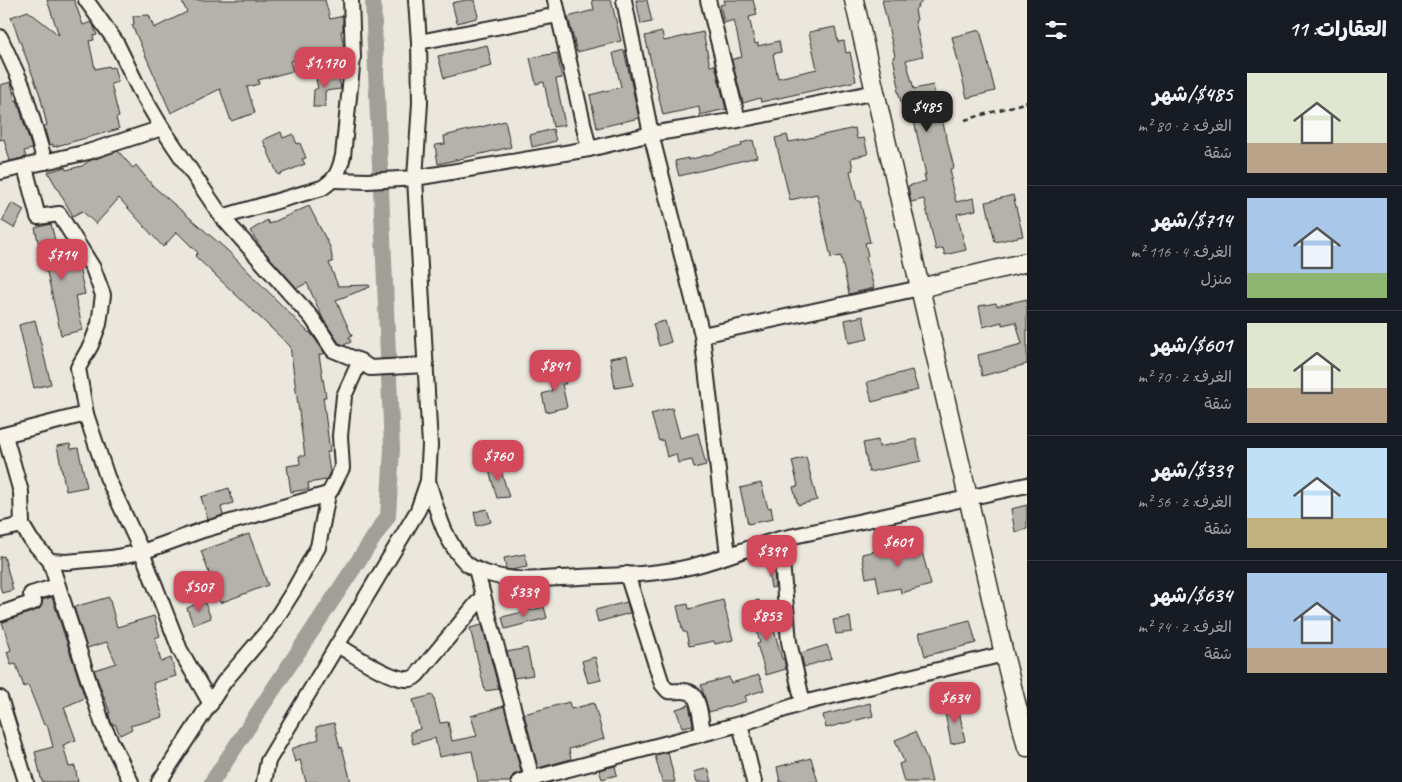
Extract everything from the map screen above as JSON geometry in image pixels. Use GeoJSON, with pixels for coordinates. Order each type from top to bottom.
{"type":"FeatureCollection","features":[{"type":"Feature","properties":{"kind":"street"},"geometry":{"type":"LineString","coordinates":[[86,0],[116,42],[139,89],[162,128],[222,216],[312,318],[333,350],[365,364],[420,365]]}},
{"type":"Feature","properties":{"kind":"street"},"geometry":{"type":"LineString","coordinates":[[222,216],[322,188],[333,180],[341,166],[343,156],[353,57],[351,0]]}},
{"type":"Feature","properties":{"kind":"street"},"geometry":{"type":"LineString","coordinates":[[264,782],[268,761],[418,510],[428,481],[430,445],[420,365],[411,179],[420,103],[416,0]]}},
{"type":"Feature","properties":{"kind":"street"},"geometry":{"type":"LineString","coordinates":[[555,0],[589,149]]}},
{"type":"Feature","properties":{"kind":"street"},"geometry":{"type":"LineString","coordinates":[[624,0],[652,134],[702,336],[728,555]]}},
{"type":"Feature","properties":{"kind":"street"},"geometry":{"type":"LineString","coordinates":[[708,0],[738,120]]}},
{"type":"Feature","properties":{"kind":"street"},"geometry":{"type":"LineString","coordinates":[[854,0],[1004,654],[1021,696],[1027,747]]}},
{"type":"Feature","properties":{"kind":"street"},"geometry":{"type":"LineString","coordinates":[[419,42],[558,15]]}},
{"type":"Feature","properties":{"kind":"street"},"geometry":{"type":"LineString","coordinates":[[0,38],[23,87],[45,162]]}},
{"type":"Feature","properties":{"kind":"street"},"geometry":{"type":"LineString","coordinates":[[333,180],[411,179],[589,149],[652,134],[738,120],[876,92]]}},
{"type":"Feature","properties":{"kind":"street"},"geometry":{"type":"LineString","coordinates":[[0,172],[88,152],[162,128]]}},
{"type":"Feature","properties":{"kind":"street"},"geometry":{"type":"LineString","coordinates":[[26,167],[38,217],[59,214],[93,268],[103,295],[99,324],[78,368],[86,414],[106,477],[142,552],[180,650],[211,704]]}},
{"type":"Feature","properties":{"kind":"street"},"geometry":{"type":"LineString","coordinates":[[702,336],[920,288],[1027,262]]}},
{"type":"Feature","properties":{"kind":"street"},"geometry":{"type":"LineString","coordinates":[[159,782],[224,682],[270,628],[318,547],[328,494],[342,468],[340,436],[344,396],[365,364]]}},
{"type":"Feature","properties":{"kind":"street"},"geometry":{"type":"LineString","coordinates":[[86,414],[3,436],[21,492],[22,525],[31,540],[50,561],[103,725],[131,782]]}},
{"type":"Feature","properties":{"kind":"street"},"geometry":{"type":"LineString","coordinates":[[428,481],[446,535],[467,564],[501,577],[519,578],[627,574],[679,569],[709,562],[780,539],[1027,485]]}},
{"type":"Feature","properties":{"kind":"street"},"geometry":{"type":"LineString","coordinates":[[50,561],[66,562],[111,558],[142,552],[204,530],[328,494]]}},
{"type":"Feature","properties":{"kind":"street"},"geometry":{"type":"LineString","coordinates":[[0,530],[22,525]]}},
{"type":"Feature","properties":{"kind":"street"},"geometry":{"type":"LineString","coordinates":[[780,539],[790,642],[803,703]]}},
{"type":"Feature","properties":{"kind":"street"},"geometry":{"type":"LineString","coordinates":[[476,569],[528,781],[740,724],[803,703],[1004,654]]}},
{"type":"Feature","properties":{"kind":"street"},"geometry":{"type":"LineString","coordinates":[[627,574],[662,684],[668,691],[690,692],[694,695],[698,702],[703,734]]}},
{"type":"Feature","properties":{"kind":"street"},"geometry":{"type":"LineString","coordinates":[[0,614],[34,602],[31,594],[58,586]]}},
{"type":"Feature","properties":{"kind":"street"},"geometry":{"type":"LineString","coordinates":[[337,645],[378,668],[396,676],[410,679],[417,675],[483,596]]}},
{"type":"Feature","properties":{"kind":"street"},"geometry":{"type":"LineString","coordinates":[[0,698],[26,782]]}},
{"type":"Feature","properties":{"kind":"street"},"geometry":{"type":"LineString","coordinates":[[740,724],[754,782]]}},
{"type":"Feature","properties":{"kind":"path"},"geometry":{"type":"LineString","coordinates":[[965,120],[1027,102]]}},
{"type":"Feature","properties":{"kind":"building"},"geometry":{"type":"Polygon","coordinates":[[[47,0],[74,0],[83,25],[91,22],[93,24],[97,35],[93,36],[94,40],[89,41],[95,69],[109,66],[110,68],[114,67],[118,82],[111,84],[119,117],[116,118],[119,129],[53,147],[53,144],[49,145],[44,126],[47,125],[40,95],[11,17],[28,11],[59,35],[47,0]]]}},
{"type":"Feature","properties":{"kind":"building"},"geometry":{"type":"Polygon","coordinates":[[[181,0],[325,0],[330,19],[343,16],[343,31],[341,31],[344,49],[290,61],[293,71],[258,80],[259,84],[247,87],[255,113],[231,121],[220,89],[171,113],[132,25],[134,24],[133,16],[149,15],[154,28],[187,12],[181,0]]]}},
{"type":"Feature","properties":{"kind":"building"},"geometry":{"type":"Polygon","coordinates":[[[474,0],[478,16],[477,18],[457,23],[452,3],[474,0]]]}},
{"type":"Feature","properties":{"kind":"building"},"geometry":{"type":"Polygon","coordinates":[[[592,0],[611,0],[621,41],[577,52],[568,17],[594,10],[592,0]]]}},
{"type":"Feature","properties":{"kind":"building"},"geometry":{"type":"Polygon","coordinates":[[[636,0],[647,0],[652,22],[641,24],[636,0]]]}},
{"type":"Feature","properties":{"kind":"building"},"geometry":{"type":"Polygon","coordinates":[[[724,0],[753,0],[757,15],[749,17],[755,44],[758,43],[758,46],[779,41],[781,52],[773,54],[778,78],[817,69],[809,32],[835,27],[838,42],[844,41],[846,53],[850,52],[856,81],[761,102],[760,98],[743,103],[732,61],[742,57],[734,20],[724,23],[720,5],[725,4],[724,0]]]}},
{"type":"Feature","properties":{"kind":"building"},"geometry":{"type":"Polygon","coordinates":[[[882,0],[923,0],[915,10],[917,20],[915,21],[923,56],[906,60],[914,89],[933,85],[937,103],[942,102],[945,114],[941,115],[954,168],[950,169],[952,179],[950,179],[956,202],[974,198],[976,210],[957,214],[966,250],[945,255],[943,248],[936,250],[924,199],[911,202],[908,186],[926,181],[924,175],[926,175],[910,103],[902,105],[897,88],[899,87],[893,57],[895,56],[882,0]]]}},
{"type":"Feature","properties":{"kind":"building"},"geometry":{"type":"Polygon","coordinates":[[[980,30],[995,91],[967,98],[952,37],[980,30]]]}},
{"type":"Feature","properties":{"kind":"building"},"geometry":{"type":"Polygon","coordinates":[[[662,32],[664,41],[703,32],[710,66],[715,65],[726,109],[700,115],[699,107],[663,115],[645,36],[662,32]]]}},
{"type":"Feature","properties":{"kind":"building"},"geometry":{"type":"Polygon","coordinates":[[[487,45],[492,66],[444,78],[438,56],[487,45]]]}},
{"type":"Feature","properties":{"kind":"building"},"geometry":{"type":"Polygon","coordinates":[[[624,50],[639,118],[597,128],[590,95],[621,87],[613,53],[624,50]]]}},
{"type":"Feature","properties":{"kind":"building"},"geometry":{"type":"Polygon","coordinates":[[[557,53],[562,78],[556,79],[565,125],[553,127],[544,82],[536,84],[530,58],[557,53]]]}},
{"type":"Feature","properties":{"kind":"building"},"geometry":{"type":"Polygon","coordinates":[[[338,73],[341,89],[325,91],[325,107],[313,107],[314,90],[318,88],[316,80],[338,73]]]}},
{"type":"Feature","properties":{"kind":"building"},"geometry":{"type":"Polygon","coordinates":[[[11,82],[15,100],[17,100],[32,149],[24,151],[26,157],[10,161],[4,139],[0,140],[0,85],[11,82]]]}},
{"type":"Feature","properties":{"kind":"building"},"geometry":{"type":"Polygon","coordinates":[[[505,121],[511,147],[438,164],[435,145],[445,144],[444,136],[505,121]]]}},
{"type":"Feature","properties":{"kind":"building"},"geometry":{"type":"Polygon","coordinates":[[[855,128],[857,139],[864,138],[868,154],[851,158],[853,170],[850,171],[870,242],[865,243],[868,256],[866,257],[874,288],[849,294],[841,256],[831,258],[817,194],[790,200],[775,138],[787,135],[789,142],[855,128]]]}},
{"type":"Feature","properties":{"kind":"building"},"geometry":{"type":"Polygon","coordinates":[[[553,129],[556,141],[532,147],[530,135],[553,129]]]}},
{"type":"Feature","properties":{"kind":"building"},"geometry":{"type":"Polygon","coordinates":[[[281,132],[283,138],[293,134],[297,144],[300,143],[306,158],[302,159],[305,164],[278,175],[263,140],[281,132]]]}},
{"type":"Feature","properties":{"kind":"building"},"geometry":{"type":"Polygon","coordinates":[[[753,140],[757,157],[679,176],[675,161],[688,158],[688,160],[742,146],[741,143],[753,140]]]}},
{"type":"Feature","properties":{"kind":"building"},"geometry":{"type":"Polygon","coordinates":[[[118,151],[133,168],[136,165],[153,186],[227,250],[310,332],[325,353],[319,355],[326,397],[323,397],[330,452],[327,452],[330,472],[326,480],[308,483],[309,489],[291,492],[287,466],[300,464],[299,456],[305,456],[290,346],[195,256],[198,253],[177,232],[163,247],[119,198],[96,224],[82,211],[73,216],[48,172],[65,167],[66,170],[82,166],[89,161],[118,151]]]}},
{"type":"Feature","properties":{"kind":"building"},"geometry":{"type":"Polygon","coordinates":[[[1013,195],[1023,236],[995,242],[986,202],[1013,195]]]}},
{"type":"Feature","properties":{"kind":"building"},"geometry":{"type":"Polygon","coordinates":[[[12,203],[24,210],[14,228],[2,221],[12,203]]]}},
{"type":"Feature","properties":{"kind":"building"},"geometry":{"type":"Polygon","coordinates":[[[309,206],[330,247],[333,262],[329,263],[338,286],[369,285],[370,287],[336,300],[352,336],[349,337],[351,342],[344,345],[339,343],[323,319],[307,283],[297,288],[262,249],[250,231],[267,220],[269,224],[309,206]]]}},
{"type":"Feature","properties":{"kind":"building"},"geometry":{"type":"Polygon","coordinates":[[[51,224],[59,257],[74,254],[77,259],[85,294],[75,296],[83,330],[61,335],[35,228],[51,224]]]}},
{"type":"Feature","properties":{"kind":"building"},"geometry":{"type":"Polygon","coordinates":[[[1027,299],[1027,364],[982,376],[978,355],[1022,344],[1016,322],[1002,325],[1002,322],[983,327],[979,306],[996,303],[997,306],[1027,299]]]}},
{"type":"Feature","properties":{"kind":"building"},"geometry":{"type":"Polygon","coordinates":[[[863,316],[868,339],[849,343],[845,320],[863,316]]]}},
{"type":"Feature","properties":{"kind":"building"},"geometry":{"type":"Polygon","coordinates":[[[35,320],[51,384],[34,388],[19,325],[35,320]]]}},
{"type":"Feature","properties":{"kind":"building"},"geometry":{"type":"Polygon","coordinates":[[[665,321],[671,342],[659,346],[653,324],[665,321]]]}},
{"type":"Feature","properties":{"kind":"building"},"geometry":{"type":"Polygon","coordinates":[[[627,355],[633,385],[615,388],[610,358],[627,355]]]}},
{"type":"Feature","properties":{"kind":"building"},"geometry":{"type":"Polygon","coordinates":[[[563,370],[566,384],[562,384],[567,407],[546,412],[542,394],[552,391],[548,373],[563,370]]]}},
{"type":"Feature","properties":{"kind":"building"},"geometry":{"type":"Polygon","coordinates":[[[912,370],[918,390],[872,402],[867,382],[912,370]]]}},
{"type":"Feature","properties":{"kind":"building"},"geometry":{"type":"Polygon","coordinates":[[[672,408],[680,438],[698,433],[706,465],[694,468],[692,460],[678,463],[676,454],[667,457],[663,440],[659,441],[651,414],[672,408]]]}},
{"type":"Feature","properties":{"kind":"building"},"geometry":{"type":"Polygon","coordinates":[[[916,439],[921,461],[869,472],[863,443],[878,440],[879,447],[916,439]]]}},
{"type":"Feature","properties":{"kind":"building"},"geometry":{"type":"Polygon","coordinates":[[[70,444],[71,449],[78,448],[87,487],[66,491],[57,446],[70,444]]]}},
{"type":"Feature","properties":{"kind":"building"},"geometry":{"type":"Polygon","coordinates":[[[806,457],[817,500],[798,505],[793,487],[798,486],[792,461],[806,457]]]}},
{"type":"Feature","properties":{"kind":"building"},"geometry":{"type":"Polygon","coordinates":[[[499,464],[509,497],[497,498],[488,467],[499,464]]]}},
{"type":"Feature","properties":{"kind":"building"},"geometry":{"type":"Polygon","coordinates":[[[761,483],[768,508],[771,507],[773,519],[748,524],[740,488],[761,483]]]}},
{"type":"Feature","properties":{"kind":"building"},"geometry":{"type":"Polygon","coordinates":[[[229,488],[233,503],[221,507],[223,515],[208,520],[201,497],[229,488]]]}},
{"type":"Feature","properties":{"kind":"building"},"geometry":{"type":"Polygon","coordinates":[[[1027,505],[1027,529],[1015,532],[1011,509],[1027,505]]]}},
{"type":"Feature","properties":{"kind":"building"},"geometry":{"type":"Polygon","coordinates":[[[487,509],[491,522],[477,526],[474,512],[487,509]]]}},
{"type":"Feature","properties":{"kind":"building"},"geometry":{"type":"Polygon","coordinates":[[[249,534],[268,585],[220,603],[201,551],[249,534]]]}},
{"type":"Feature","properties":{"kind":"building"},"geometry":{"type":"Polygon","coordinates":[[[919,541],[931,585],[901,593],[900,588],[879,592],[876,576],[866,578],[862,554],[919,541]]]}},
{"type":"Feature","properties":{"kind":"building"},"geometry":{"type":"Polygon","coordinates":[[[525,554],[527,567],[506,569],[504,558],[525,554]]]}},
{"type":"Feature","properties":{"kind":"building"},"geometry":{"type":"Polygon","coordinates":[[[4,556],[13,590],[2,593],[0,586],[0,557],[4,556]]]}},
{"type":"Feature","properties":{"kind":"building"},"geometry":{"type":"Polygon","coordinates":[[[774,568],[775,587],[771,588],[768,569],[774,568]]]}},
{"type":"Feature","properties":{"kind":"building"},"geometry":{"type":"Polygon","coordinates":[[[52,597],[85,698],[64,707],[76,740],[63,745],[69,767],[75,766],[78,782],[42,782],[35,752],[53,747],[47,724],[44,725],[28,685],[24,687],[16,664],[11,665],[7,652],[11,650],[2,622],[37,610],[41,607],[42,600],[52,597]]]}},
{"type":"Feature","properties":{"kind":"building"},"geometry":{"type":"Polygon","coordinates":[[[109,597],[117,627],[154,616],[160,636],[155,638],[161,662],[171,658],[176,676],[153,683],[163,717],[130,726],[132,729],[120,735],[115,724],[113,725],[111,722],[108,713],[110,713],[94,670],[116,663],[107,642],[87,648],[74,607],[109,597]]]}},
{"type":"Feature","properties":{"kind":"building"},"geometry":{"type":"Polygon","coordinates":[[[723,600],[733,640],[715,644],[714,641],[689,646],[686,632],[683,632],[677,606],[688,604],[689,609],[723,600]]]}},
{"type":"Feature","properties":{"kind":"building"},"geometry":{"type":"Polygon","coordinates":[[[759,600],[767,625],[772,623],[786,669],[766,675],[757,644],[760,643],[749,603],[759,600]]]}},
{"type":"Feature","properties":{"kind":"building"},"geometry":{"type":"Polygon","coordinates":[[[204,601],[211,618],[193,625],[187,608],[204,601]]]}},
{"type":"Feature","properties":{"kind":"building"},"geometry":{"type":"Polygon","coordinates":[[[627,602],[630,613],[598,622],[595,610],[627,602]]]}},
{"type":"Feature","properties":{"kind":"building"},"geometry":{"type":"Polygon","coordinates":[[[544,607],[547,618],[505,629],[502,617],[544,607]]]}},
{"type":"Feature","properties":{"kind":"building"},"geometry":{"type":"Polygon","coordinates":[[[850,617],[852,632],[836,634],[833,620],[850,617]]]}},
{"type":"Feature","properties":{"kind":"building"},"geometry":{"type":"Polygon","coordinates":[[[970,620],[976,643],[925,656],[919,633],[970,620]]]}},
{"type":"Feature","properties":{"kind":"building"},"geometry":{"type":"Polygon","coordinates":[[[482,625],[499,689],[485,691],[470,628],[482,625]]]}},
{"type":"Feature","properties":{"kind":"building"},"geometry":{"type":"Polygon","coordinates":[[[827,645],[832,658],[804,667],[801,653],[827,645]]]}},
{"type":"Feature","properties":{"kind":"building"},"geometry":{"type":"Polygon","coordinates":[[[527,648],[533,675],[514,678],[507,652],[527,648]]]}},
{"type":"Feature","properties":{"kind":"building"},"geometry":{"type":"Polygon","coordinates":[[[595,657],[601,680],[588,683],[582,661],[595,657]]]}},
{"type":"Feature","properties":{"kind":"building"},"geometry":{"type":"Polygon","coordinates":[[[759,675],[764,690],[745,696],[747,701],[709,712],[701,685],[729,677],[731,683],[759,675]]]}},
{"type":"Feature","properties":{"kind":"building"},"geometry":{"type":"Polygon","coordinates":[[[433,695],[440,723],[448,722],[452,741],[477,736],[471,716],[504,706],[521,772],[513,775],[510,782],[478,782],[472,751],[439,757],[435,738],[413,744],[410,732],[420,729],[413,700],[433,695]]]}},
{"type":"Feature","properties":{"kind":"building"},"geometry":{"type":"Polygon","coordinates":[[[569,702],[571,709],[594,703],[604,739],[569,749],[571,759],[538,768],[524,714],[569,702]]]}},
{"type":"Feature","properties":{"kind":"building"},"geometry":{"type":"Polygon","coordinates":[[[870,703],[873,716],[826,728],[823,715],[870,703]]]}},
{"type":"Feature","properties":{"kind":"building"},"geometry":{"type":"Polygon","coordinates":[[[689,705],[693,725],[682,727],[676,709],[689,705]]]}},
{"type":"Feature","properties":{"kind":"building"},"geometry":{"type":"Polygon","coordinates":[[[958,705],[965,741],[951,744],[944,708],[958,705]]]}},
{"type":"Feature","properties":{"kind":"building"},"geometry":{"type":"Polygon","coordinates":[[[334,723],[351,782],[306,782],[300,760],[295,762],[291,749],[319,739],[316,727],[334,723]]]}},
{"type":"Feature","properties":{"kind":"building"},"geometry":{"type":"Polygon","coordinates":[[[915,732],[926,757],[932,782],[904,782],[899,764],[904,762],[895,740],[915,732]]]}},
{"type":"Feature","properties":{"kind":"building"},"geometry":{"type":"Polygon","coordinates":[[[668,752],[675,782],[662,782],[655,755],[668,752]]]}},
{"type":"Feature","properties":{"kind":"building"},"geometry":{"type":"Polygon","coordinates":[[[811,758],[818,782],[780,782],[777,767],[811,758]]]}},
{"type":"Feature","properties":{"kind":"building"},"geometry":{"type":"Polygon","coordinates":[[[615,766],[617,775],[602,779],[599,770],[615,766]]]}},
{"type":"Feature","properties":{"kind":"building"},"geometry":{"type":"Polygon","coordinates":[[[708,768],[712,782],[697,782],[694,772],[708,768]]]}},
{"type":"Feature","properties":{"kind":"waterway"},"geometry":{"type":"LineString","coordinates":[[212,782],[388,516],[392,449],[373,0]]}}]}
